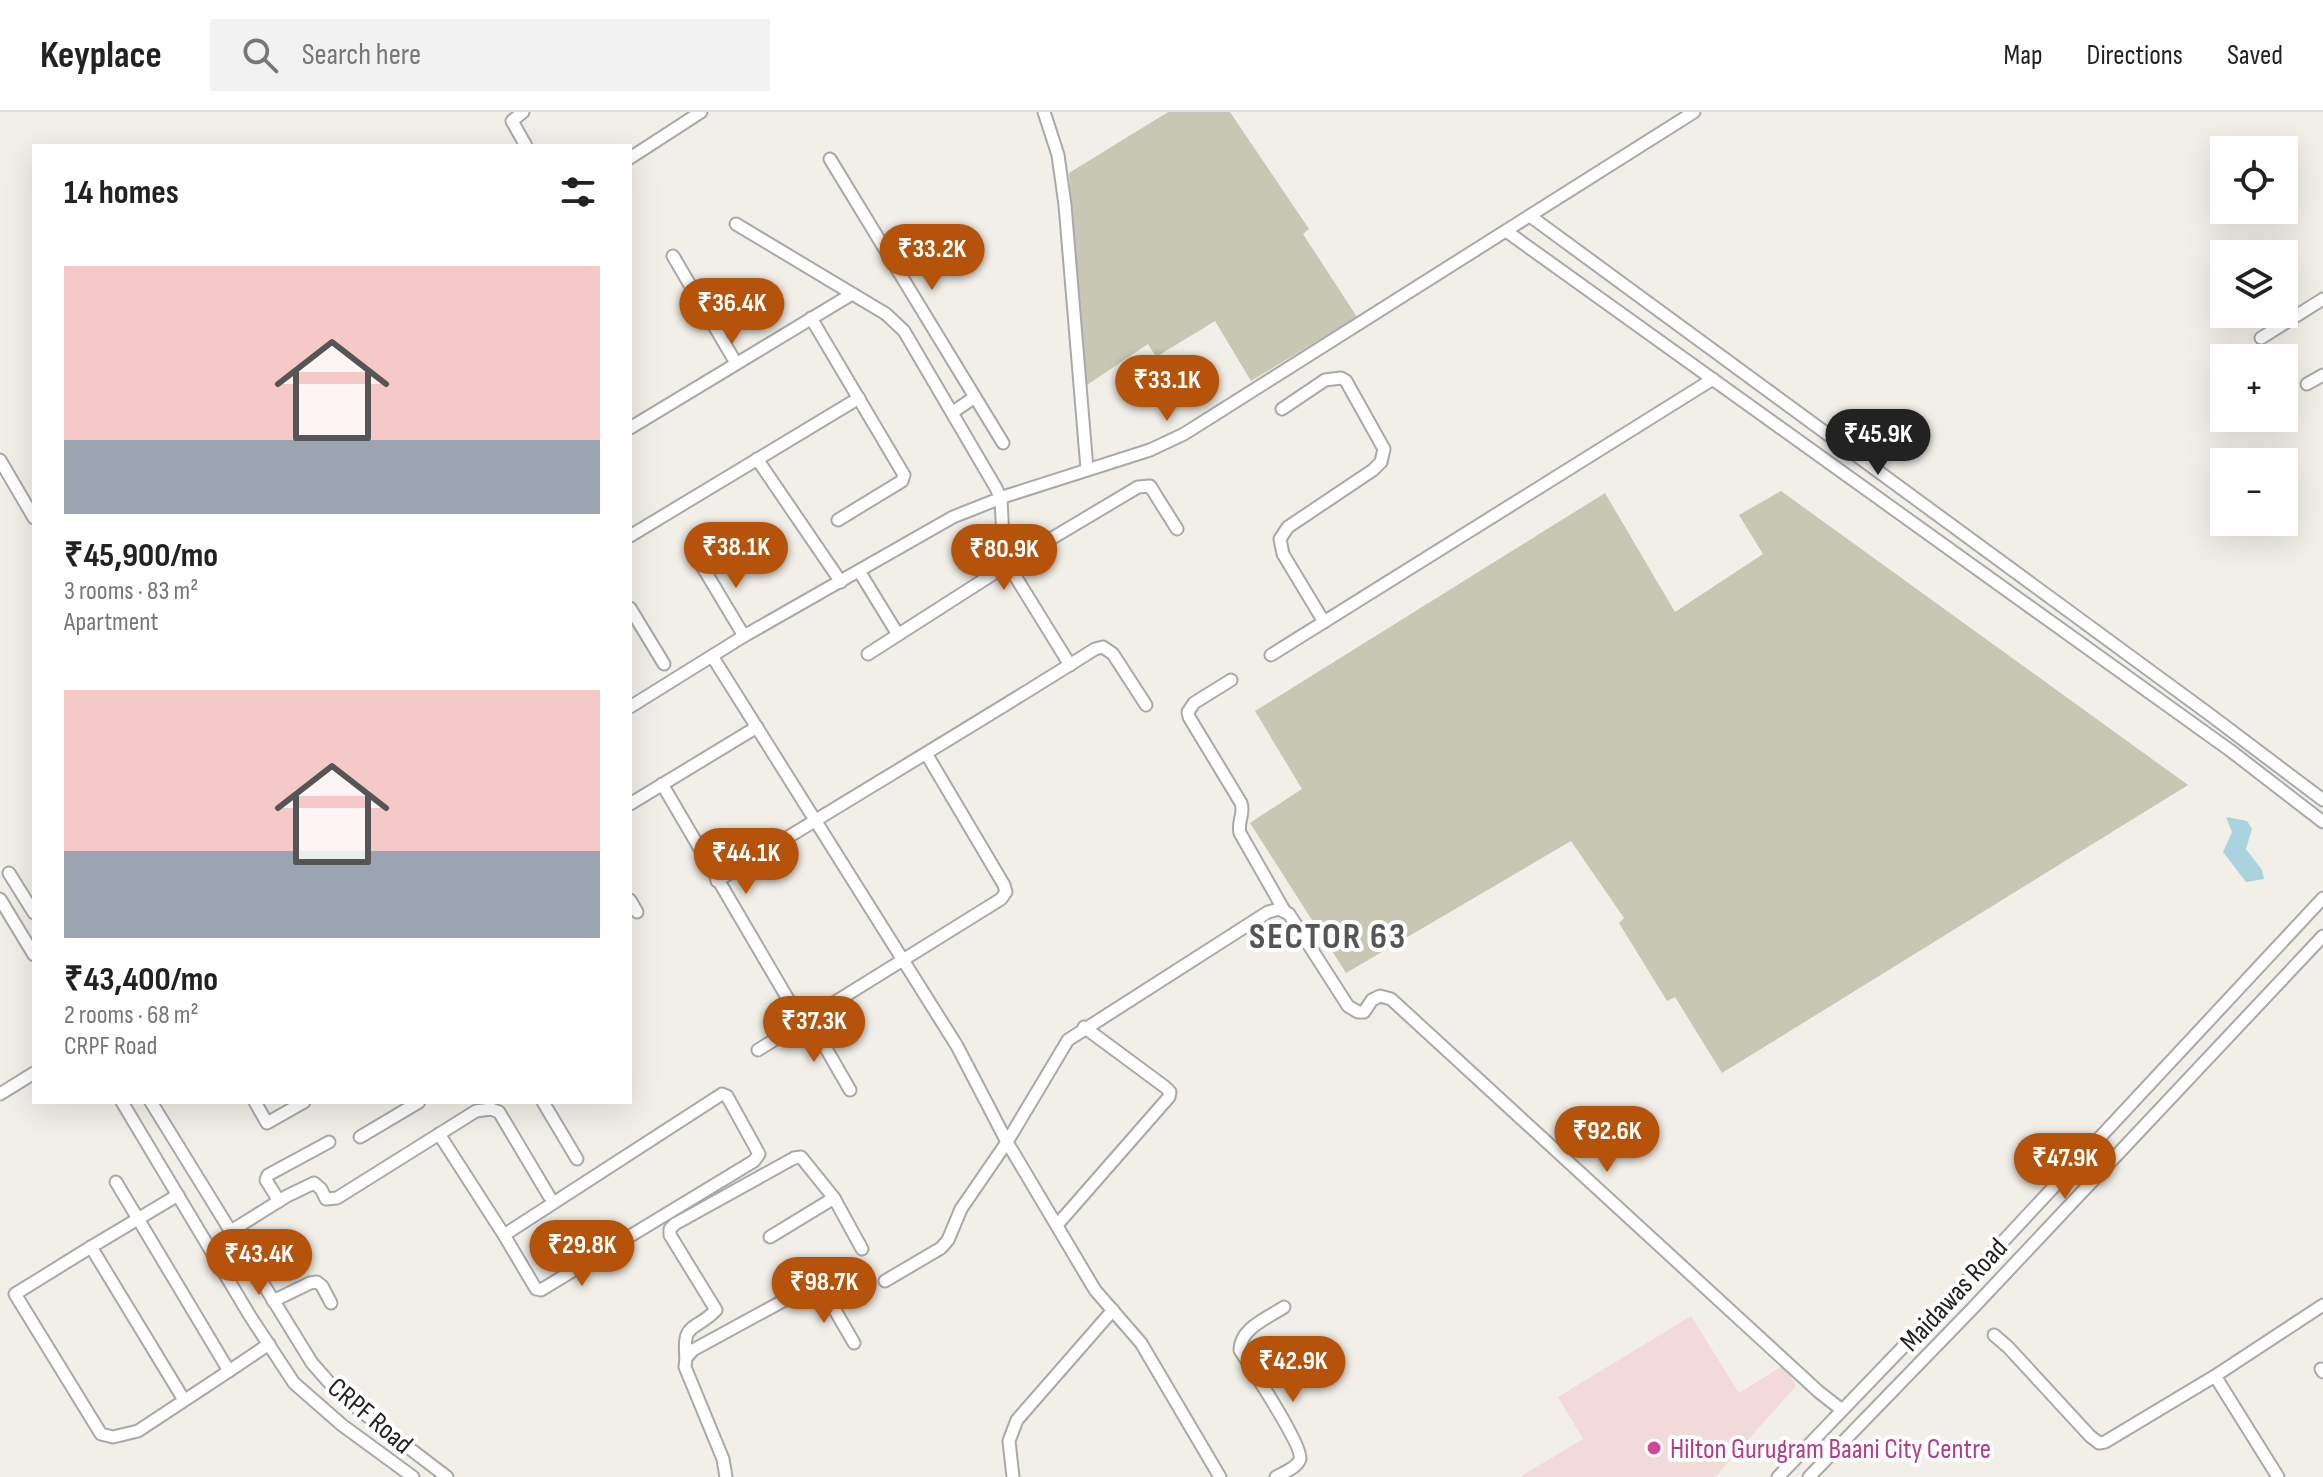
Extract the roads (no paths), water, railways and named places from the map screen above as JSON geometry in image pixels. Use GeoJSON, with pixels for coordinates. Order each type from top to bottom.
{"type":"FeatureCollection","features":[{"type":"Feature","properties":{"kind":"street"},"geometry":{"type":"LineString","coordinates":[[523,112],[512,121],[525,144]]}},
{"type":"Feature","properties":{"kind":"street"},"geometry":{"type":"LineString","coordinates":[[632,157],[701,112]]}},
{"type":"Feature","properties":{"kind":"street"},"geometry":{"type":"LineString","coordinates":[[1044,112],[1058,155],[1065,205],[1087,469]]}},
{"type":"Feature","properties":{"kind":"street"},"geometry":{"type":"LineString","coordinates":[[632,706],[744,636],[953,517],[1150,450],[1184,434],[1694,112]]}},
{"type":"Feature","properties":{"kind":"street"},"geometry":{"type":"LineString","coordinates":[[830,159],[1003,443]]}},
{"type":"Feature","properties":{"kind":"street"},"geometry":{"type":"LineString","coordinates":[[1530,216],[2197,704],[2323,800]]}},
{"type":"Feature","properties":{"kind":"street"},"geometry":{"type":"LineString","coordinates":[[736,224],[896,321],[953,412],[1001,499],[1001,551],[1070,665]]}},
{"type":"Feature","properties":{"kind":"street"},"geometry":{"type":"LineString","coordinates":[[1506,231],[2231,751],[2323,822]]}},
{"type":"Feature","properties":{"kind":"street"},"geometry":{"type":"LineString","coordinates":[[673,256],[736,363]]}},
{"type":"Feature","properties":{"kind":"street"},"geometry":{"type":"LineString","coordinates":[[632,427],[852,294]]}},
{"type":"Feature","properties":{"kind":"street"},"geometry":{"type":"LineString","coordinates":[[2261,338],[2323,299]]}},
{"type":"Feature","properties":{"kind":"street"},"geometry":{"type":"LineString","coordinates":[[811,318],[904,475],[902,481],[838,520]]}},
{"type":"Feature","properties":{"kind":"street"},"geometry":{"type":"LineString","coordinates":[[2307,384],[2323,375]]}},
{"type":"Feature","properties":{"kind":"street"},"geometry":{"type":"LineString","coordinates":[[1282,409],[1325,380],[1341,378],[1346,381],[1384,449],[1381,462],[1373,470],[1288,527],[1280,539],[1283,554],[1324,622]]}},
{"type":"Feature","properties":{"kind":"street"},"geometry":{"type":"LineString","coordinates":[[1271,655],[1713,379]]}},
{"type":"Feature","properties":{"kind":"street"},"geometry":{"type":"LineString","coordinates":[[953,412],[975,397]]}},
{"type":"Feature","properties":{"kind":"street"},"geometry":{"type":"LineString","coordinates":[[632,535],[859,398]]}},
{"type":"Feature","properties":{"kind":"street"},"geometry":{"type":"LineString","coordinates":[[757,459],[841,582]]}},
{"type":"Feature","properties":{"kind":"street"},"geometry":{"type":"LineString","coordinates":[[0,460],[32,515]]}},
{"type":"Feature","properties":{"kind":"street"},"geometry":{"type":"LineString","coordinates":[[868,654],[1007,565],[1144,485],[1154,491],[1177,529]]}},
{"type":"Feature","properties":{"kind":"street"},"geometry":{"type":"LineString","coordinates":[[699,561],[744,636]]}},
{"type":"Feature","properties":{"kind":"street"},"geometry":{"type":"LineString","coordinates":[[859,571],[897,633]]}},
{"type":"Feature","properties":{"kind":"street"},"geometry":{"type":"LineString","coordinates":[[632,611],[664,664]]}},
{"type":"Feature","properties":{"kind":"street"},"geometry":{"type":"LineString","coordinates":[[717,881],[927,755],[1095,649],[1108,649],[1146,705]]}},
{"type":"Feature","properties":{"kind":"street"},"geometry":{"type":"LineString","coordinates":[[712,656],[957,1046],[1007,1142],[1095,1290],[1141,1343],[1220,1477]]}},
{"type":"Feature","properties":{"kind":"street"},"geometry":{"type":"LineString","coordinates":[[1231,680],[1194,703],[1188,712],[1189,717],[1241,803],[1240,833],[1285,912],[1348,1006],[1364,1012],[1372,1000],[1380,996],[1391,999],[1842,1410]]}},
{"type":"Feature","properties":{"kind":"street"},"geometry":{"type":"LineString","coordinates":[[632,803],[757,727]]}},
{"type":"Feature","properties":{"kind":"street"},"geometry":{"type":"LineString","coordinates":[[758,1050],[905,961],[1001,899],[1006,892],[927,755]]}},
{"type":"Feature","properties":{"kind":"street"},"geometry":{"type":"LineString","coordinates":[[662,784],[717,881],[850,1090]]}},
{"type":"Feature","properties":{"kind":"street"},"geometry":{"type":"LineString","coordinates":[[9,873],[32,910]]}},
{"type":"Feature","properties":{"kind":"street","name":"Maidawas Road"},"geometry":{"type":"LineString","coordinates":[[1778,1477],[2323,898]]}},
{"type":"Feature","properties":{"kind":"street"},"geometry":{"type":"LineString","coordinates":[[0,899],[32,952]]}},
{"type":"Feature","properties":{"kind":"street"},"geometry":{"type":"LineString","coordinates":[[632,903],[637,912]]}},
{"type":"Feature","properties":{"kind":"street"},"geometry":{"type":"LineString","coordinates":[[885,1281],[941,1248],[948,1240],[961,1209],[1007,1142],[1060,1049],[1084,1027],[1268,912],[1275,909],[1285,912]]}},
{"type":"Feature","properties":{"kind":"street","name":"Maidawas Road"},"geometry":{"type":"LineString","coordinates":[[1809,1477],[1972,1309],[2323,936]]}},
{"type":"Feature","properties":{"kind":"street"},"geometry":{"type":"LineString","coordinates":[[1057,1225],[1169,1097],[1170,1092],[1084,1027]]}},
{"type":"Feature","properties":{"kind":"street"},"geometry":{"type":"LineString","coordinates":[[0,1094],[32,1074]]}},
{"type":"Feature","properties":{"kind":"street"},"geometry":{"type":"LineString","coordinates":[[439,1134],[536,1289],[546,1289],[754,1161],[759,1154],[727,1096],[718,1095],[504,1235]]}},
{"type":"Feature","properties":{"kind":"street"},"geometry":{"type":"LineString","coordinates":[[123,1104],[294,1383],[413,1477]]}},
{"type":"Feature","properties":{"kind":"street","name":"CRPF Road"},"geometry":{"type":"LineString","coordinates":[[152,1104],[312,1363],[341,1396],[447,1477]]}},
{"type":"Feature","properties":{"kind":"street"},"geometry":{"type":"LineString","coordinates":[[256,1104],[267,1123],[300,1104]]}},
{"type":"Feature","properties":{"kind":"street"},"geometry":{"type":"LineString","coordinates":[[360,1137],[416,1104]]}},
{"type":"Feature","properties":{"kind":"street"},"geometry":{"type":"LineString","coordinates":[[544,1104],[577,1159]]}},
{"type":"Feature","properties":{"kind":"street"},"geometry":{"type":"LineString","coordinates":[[231,1231],[314,1183],[326,1199],[337,1198],[476,1111],[491,1109],[499,1112],[549,1196]]}},
{"type":"Feature","properties":{"kind":"street"},"geometry":{"type":"LineString","coordinates":[[279,1201],[266,1180],[268,1175],[329,1142]]}},
{"type":"Feature","properties":{"kind":"street"},"geometry":{"type":"LineString","coordinates":[[726,1477],[723,1459],[685,1367],[686,1333],[716,1310],[670,1235],[670,1229],[794,1158],[801,1157],[834,1198],[862,1249]]}},
{"type":"Feature","properties":{"kind":"street"},"geometry":{"type":"LineString","coordinates":[[116,1182],[229,1371]]}},
{"type":"Feature","properties":{"kind":"street"},"geometry":{"type":"LineString","coordinates":[[178,1195],[15,1294],[95,1426],[101,1434],[113,1437],[138,1431],[269,1344]]}},
{"type":"Feature","properties":{"kind":"street"},"geometry":{"type":"LineString","coordinates":[[770,1237],[834,1198]]}},
{"type":"Feature","properties":{"kind":"street"},"geometry":{"type":"LineString","coordinates":[[91,1247],[184,1400]]}},
{"type":"Feature","properties":{"kind":"street"},"geometry":{"type":"LineString","coordinates":[[273,1301],[317,1282],[331,1303]]}},
{"type":"Feature","properties":{"kind":"street"},"geometry":{"type":"LineString","coordinates":[[686,1358],[701,1344],[816,1283],[821,1286],[854,1343]]}},
{"type":"Feature","properties":{"kind":"street"},"geometry":{"type":"LineString","coordinates":[[1994,1335],[2099,1443],[2215,1376],[2323,1305]]}},
{"type":"Feature","properties":{"kind":"street"},"geometry":{"type":"LineString","coordinates":[[1276,1477],[1300,1462],[1301,1456],[1291,1433],[1240,1350],[1240,1344],[1249,1330],[1284,1307]]}},
{"type":"Feature","properties":{"kind":"street"},"geometry":{"type":"LineString","coordinates":[[1013,1477],[1009,1441],[1017,1420],[1113,1310]]}},
{"type":"Feature","properties":{"kind":"street"},"geometry":{"type":"LineString","coordinates":[[2215,1376],[2278,1477]]}},
{"type":"Feature","properties":{"kind":"water"},"geometry":{"type":"Polygon","coordinates":[[[2226,817],[2247,821],[2252,829],[2246,849],[2262,870],[2264,879],[2246,882],[2223,852],[2232,832],[2226,817]]]}},
{"type":"Feature","properties":{"kind":"place","name":"Hilton Gurugram Baani City Centre"},"geometry":{"type":"Point","coordinates":[1654,1448]}},
{"type":"Feature","properties":{"kind":"district","name":"SECTOR 63"},"geometry":{"type":"Point","coordinates":[1328,935]}}]}
